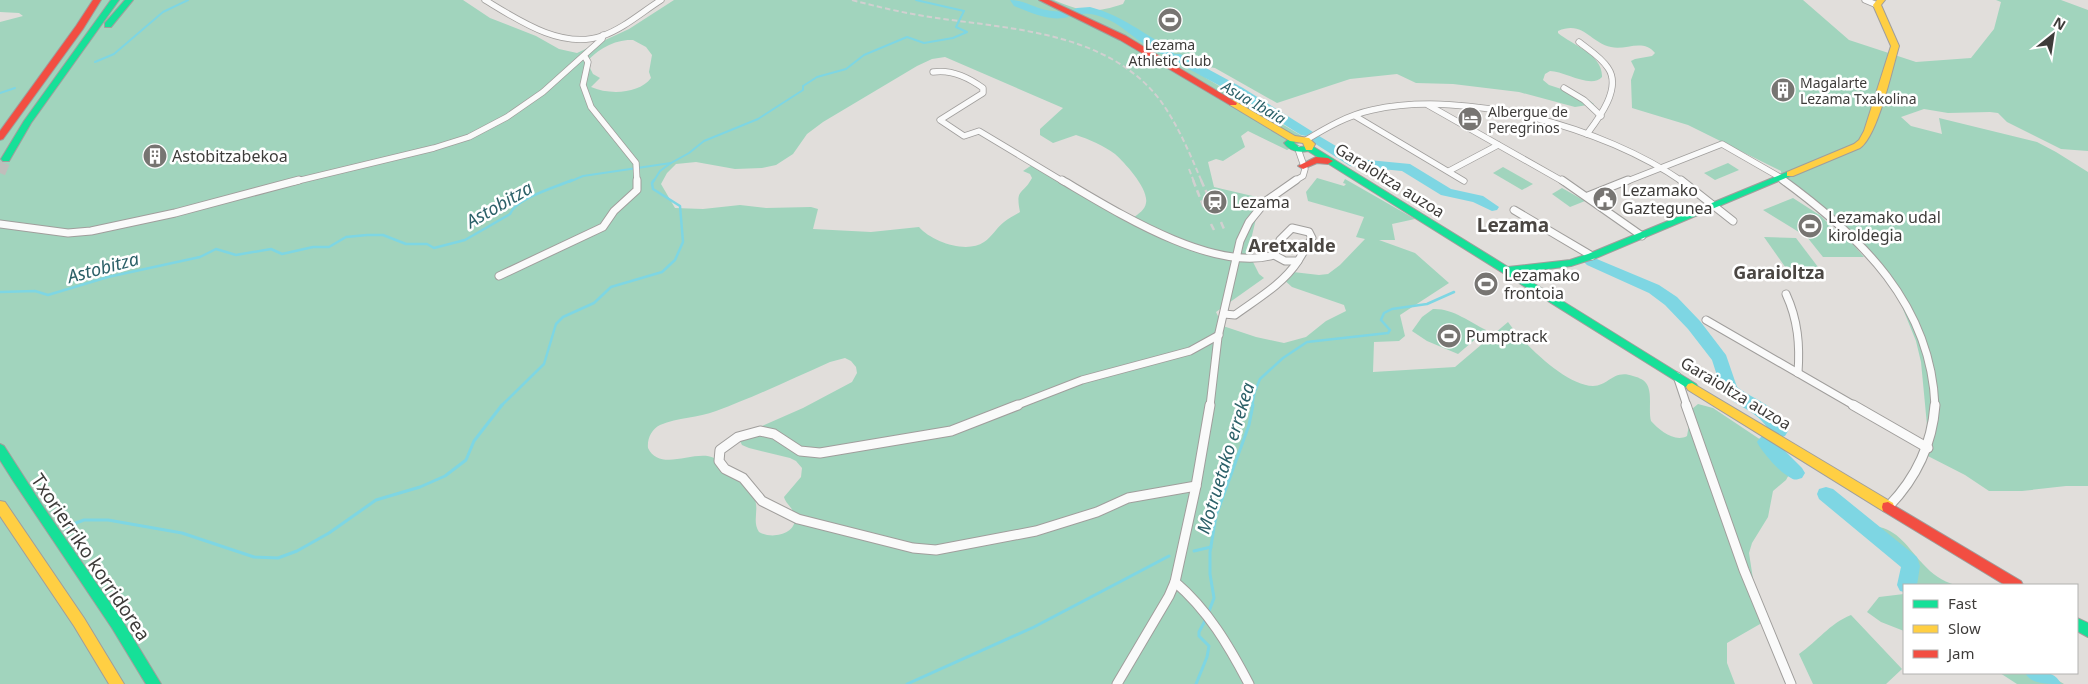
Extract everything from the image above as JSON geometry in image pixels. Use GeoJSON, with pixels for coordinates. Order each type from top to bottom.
{"type":"FeatureCollection","features":[{"type":"Feature","properties":{"kind":"main road"},"geometry":{"type":"LineString","coordinates":[[0,137],[80,27],[97,0]]}},
{"type":"Feature","properties":{"kind":"main road"},"geometry":{"type":"LineString","coordinates":[[6,159],[27,123],[114,0]]}},
{"type":"Feature","properties":{"kind":"main road"},"geometry":{"type":"LineString","coordinates":[[27,123],[38,113],[129,0]]}},
{"type":"Feature","properties":{"kind":"main road"},"geometry":{"type":"LineString","coordinates":[[1042,0],[1123,38],[1301,144]]}},
{"type":"Feature","properties":{"kind":"main road"},"geometry":{"type":"LineString","coordinates":[[1505,271],[1571,263],[1592,256],[1782,179],[1857,146],[1866,137],[1895,46],[1879,2]]}},
{"type":"Feature","properties":{"kind":"main road","name":"Garaioltza auzoa"},"geometry":{"type":"LineString","coordinates":[[1301,144],[2014,584]]}},
{"type":"Feature","properties":{"kind":"main road"},"geometry":{"type":"LineString","coordinates":[[1304,166],[1316,160],[1330,161]]}},
{"type":"Feature","properties":{"kind":"main road","name":"Txorierriko korridorea"},"geometry":{"type":"LineString","coordinates":[[0,450],[28,498],[111,614],[154,684]]}},
{"type":"Feature","properties":{"kind":"main road"},"geometry":{"type":"LineString","coordinates":[[0,506],[79,622],[117,684]]}},
{"type":"Feature","properties":{"kind":"street"},"geometry":{"type":"LineString","coordinates":[[485,0],[530,25],[564,38],[581,40],[603,36],[660,0]]}},
{"type":"Feature","properties":{"kind":"street"},"geometry":{"type":"LineString","coordinates":[[1865,0],[1879,2]]}},
{"type":"Feature","properties":{"kind":"street"},"geometry":{"type":"LineString","coordinates":[[0,224],[68,234],[91,231],[175,213],[271,187],[434,148],[470,137],[507,117],[543,92],[585,57],[603,36]]}},
{"type":"Feature","properties":{"kind":"street"},"geometry":{"type":"LineString","coordinates":[[1580,42],[1611,73],[1610,94],[1601,116],[1587,134]]}},
{"type":"Feature","properties":{"kind":"street"},"geometry":{"type":"LineString","coordinates":[[499,276],[602,227],[614,211],[637,190],[636,163],[591,107],[583,85],[588,62],[585,57]]}},
{"type":"Feature","properties":{"kind":"street"},"geometry":{"type":"LineString","coordinates":[[933,72],[940,70],[951,71],[983,88],[983,93],[940,120],[958,133],[964,136],[979,131],[1120,212],[1186,244],[1216,254],[1252,259],[1267,258],[1274,255],[1289,262],[1298,261]]}},
{"type":"Feature","properties":{"kind":"street"},"geometry":{"type":"LineString","coordinates":[[1564,88],[1575,92],[1601,116]]}},
{"type":"Feature","properties":{"kind":"street","name":"Garaioltza auzoa"},"geometry":{"type":"LineString","coordinates":[[1301,144],[1355,116],[1391,106],[1426,104],[1440,108],[1506,112],[1553,123],[1610,143],[1661,168],[1688,185],[1733,221]]}},
{"type":"Feature","properties":{"kind":"street","name":"Garaioltza auzoa"},"geometry":{"type":"LineString","coordinates":[[1440,108],[1498,145],[1588,196],[1642,236]]}},
{"type":"Feature","properties":{"kind":"street"},"geometry":{"type":"LineString","coordinates":[[1355,116],[1464,181]]}},
{"type":"Feature","properties":{"kind":"street"},"geometry":{"type":"LineString","coordinates":[[1117,684],[1169,596],[1175,582],[1196,486],[1210,404],[1219,334],[1236,256],[1244,232],[1259,209],[1275,193],[1303,176],[1305,172],[1301,144]]}},
{"type":"Feature","properties":{"kind":"street"},"geometry":{"type":"LineString","coordinates":[[1588,196],[1724,144],[1782,179],[1830,215],[1856,240],[1906,303],[1919,329],[1933,378],[1935,415],[1928,448],[1923,462],[1905,489],[1889,506]]}},
{"type":"Feature","properties":{"kind":"street"},"geometry":{"type":"LineString","coordinates":[[1449,172],[1498,145]]}},
{"type":"Feature","properties":{"kind":"street"},"geometry":{"type":"LineString","coordinates":[[1514,210],[1592,256]]}},
{"type":"Feature","properties":{"kind":"street"},"geometry":{"type":"LineString","coordinates":[[1224,314],[1235,315],[1276,285],[1292,270],[1312,238],[1309,232],[1292,228],[1274,250],[1274,255]]}},
{"type":"Feature","properties":{"kind":"street"},"geometry":{"type":"LineString","coordinates":[[1786,294],[1793,308],[1796,323],[1799,355],[1798,373]]}},
{"type":"Feature","properties":{"kind":"street"},"geometry":{"type":"LineString","coordinates":[[1706,320],[1928,448]]}},
{"type":"Feature","properties":{"kind":"street"},"geometry":{"type":"LineString","coordinates":[[1196,486],[1128,498],[1097,512],[1036,531],[936,550],[913,548],[798,519],[762,501],[744,478],[726,469],[719,461],[720,450],[729,442],[760,430],[772,433],[803,452],[820,452],[952,431],[1082,380],[1190,350],[1212,340],[1219,334]]}},
{"type":"Feature","properties":{"kind":"street"},"geometry":{"type":"LineString","coordinates":[[1677,376],[1736,549],[1769,634],[1791,684]]}},
{"type":"Feature","properties":{"kind":"street"},"geometry":{"type":"LineString","coordinates":[[1175,582],[1183,588],[1205,613],[1226,640],[1249,684]]}},
{"type":"Feature","properties":{"kind":"green space"},"geometry":{"type":"Polygon","coordinates":[[[0,0],[463,0],[490,18],[536,36],[559,49],[577,53],[629,29],[674,0],[1054,0],[1080,9],[1095,10],[1123,4],[1125,0],[1803,0],[1849,40],[1916,62],[1971,58],[1994,29],[2001,2],[1996,0],[2061,0],[2088,10],[2088,151],[2061,149],[2007,122],[1998,113],[1948,113],[1924,109],[1901,117],[1911,126],[1942,134],[1939,118],[2037,142],[2088,172],[2088,486],[2066,486],[2022,491],[1989,491],[1965,475],[1922,453],[1927,425],[1921,362],[1916,341],[1894,287],[1843,225],[1827,210],[1782,181],[1781,171],[1688,125],[1632,108],[1631,80],[1635,69],[1631,61],[1652,56],[1655,53],[1650,49],[1645,46],[1611,47],[1604,45],[1581,30],[1567,28],[1558,31],[1558,33],[1586,51],[1598,62],[1602,77],[1591,81],[1550,71],[1545,74],[1543,80],[1549,85],[1583,96],[1594,104],[1575,107],[1519,92],[1453,84],[1416,83],[1397,74],[1350,79],[1277,103],[1215,68],[1196,65],[1196,69],[1206,78],[1307,139],[1287,150],[1248,131],[1241,136],[1245,147],[1223,161],[1216,159],[1208,162],[1214,187],[1261,198],[1248,252],[1259,274],[1264,278],[1216,312],[1223,326],[1256,337],[1284,343],[1306,337],[1326,321],[1346,311],[1344,305],[1292,287],[1282,278],[1293,272],[1319,275],[1328,274],[1340,265],[1365,239],[1356,237],[1364,217],[1308,201],[1306,192],[1317,178],[1344,186],[1346,184],[1343,183],[1345,179],[1415,219],[1392,224],[1395,240],[1379,240],[1415,253],[1449,283],[1400,315],[1405,336],[1399,341],[1374,342],[1373,372],[1455,367],[1508,322],[1534,351],[1570,379],[1593,386],[1616,376],[1626,374],[1643,380],[1648,387],[1650,396],[1651,421],[1672,437],[1682,438],[1687,436],[1692,409],[1698,404],[1713,408],[1764,442],[1767,447],[1792,469],[1786,480],[1773,491],[1768,517],[1752,543],[1749,553],[1753,579],[1767,620],[1727,643],[1727,663],[1735,684],[0,684],[0,22],[23,16],[19,13],[0,12],[0,0]],[[633,40],[614,43],[601,49],[591,57],[587,62],[593,74],[600,78],[591,87],[598,90],[623,92],[639,87],[651,78],[649,72],[652,55],[646,47],[633,40]],[[945,57],[932,59],[823,122],[807,134],[793,154],[776,165],[762,168],[735,169],[696,162],[676,164],[667,173],[661,184],[675,208],[703,209],[740,205],[766,208],[811,207],[818,209],[813,229],[871,232],[919,227],[941,242],[969,247],[984,242],[1004,222],[1020,212],[1019,195],[1032,178],[1030,174],[1023,171],[1032,165],[1133,218],[1144,208],[1146,197],[1144,191],[1130,170],[1115,154],[1096,143],[1076,135],[1053,143],[1040,135],[1040,129],[1063,108],[945,57]],[[845,358],[830,362],[716,411],[660,425],[651,434],[648,448],[661,459],[669,460],[706,456],[720,461],[737,476],[755,500],[756,524],[759,532],[771,535],[784,534],[789,531],[795,521],[793,512],[784,497],[801,477],[802,468],[796,461],[790,458],[749,448],[742,445],[740,441],[753,430],[803,408],[852,382],[857,373],[856,367],[851,361],[845,358]]]}},
{"type":"Feature","properties":{"kind":"green space"},"geometry":{"type":"Polygon","coordinates":[[[1728,163],[1739,170],[1715,180],[1704,173],[1728,163]]]}},
{"type":"Feature","properties":{"kind":"green space"},"geometry":{"type":"Polygon","coordinates":[[[1503,167],[1533,184],[1522,190],[1493,173],[1503,167]]]}},
{"type":"Feature","properties":{"kind":"green space"},"geometry":{"type":"Polygon","coordinates":[[[1562,188],[1585,201],[1570,207],[1552,194],[1562,188]]]}},
{"type":"Feature","properties":{"kind":"green space","name":"Lezamako udal kiroldegia"},"geometry":{"type":"Polygon","coordinates":[[[1793,198],[1821,216],[1834,229],[1844,234],[1864,257],[1823,257],[1807,237],[1763,210],[1793,198]]]}},
{"type":"Feature","properties":{"kind":"green space"},"geometry":{"type":"Polygon","coordinates":[[[1764,237],[1796,238],[1821,271],[1788,271],[1764,237]]]}},
{"type":"Feature","properties":{"kind":"green space","name":"Pumptrack"},"geometry":{"type":"Polygon","coordinates":[[[1433,309],[1454,313],[1486,330],[1458,354],[1427,341],[1412,331],[1422,317],[1433,309]]]}},
{"type":"Feature","properties":{"kind":"green space"},"geometry":{"type":"Polygon","coordinates":[[[1875,526],[1897,535],[1930,571],[1953,584],[1904,584],[1904,576],[1908,566],[1869,539],[1866,533],[1867,529],[1875,526]]]}},
{"type":"Feature","properties":{"kind":"green space"},"geometry":{"type":"Polygon","coordinates":[[[1903,594],[1903,631],[1881,622],[1867,612],[1879,597],[1903,594]]]}},
{"type":"Feature","properties":{"kind":"green space"},"geometry":{"type":"Polygon","coordinates":[[[1851,615],[1902,669],[1886,684],[1813,684],[1799,654],[1836,623],[1851,615]]]}},
{"type":"Feature","properties":{"kind":"green space"},"geometry":{"type":"Polygon","coordinates":[[[2002,674],[2048,674],[2064,684],[2017,684],[2002,674]]]}},
{"type":"Feature","properties":{"kind":"waterway"},"geometry":{"type":"LineString","coordinates":[[95,62],[114,54],[163,12],[188,0]]}},
{"type":"Feature","properties":{"kind":"waterway","name":"Astobitza"},"geometry":{"type":"LineString","coordinates":[[671,163],[689,153],[704,141],[758,119],[803,90],[803,86],[817,77],[846,69],[864,55],[907,37],[924,43],[953,38],[967,32],[956,27],[964,11],[916,0]]}},
{"type":"Feature","properties":{"kind":"waterway","name":"Asua Ibaia"},"geometry":{"type":"LineString","coordinates":[[1016,0],[1018,4],[1041,12],[1059,16],[1064,15]]}},
{"type":"Feature","properties":{"kind":"waterway","name":"Asua Ibaia"},"geometry":{"type":"LineString","coordinates":[[1077,11],[1090,10],[1114,18],[1134,30],[1141,37],[1169,53]]}},
{"type":"Feature","properties":{"kind":"waterway","name":"Asua Ibaia"},"geometry":{"type":"LineString","coordinates":[[1176,57],[1239,91],[1306,132]]}},
{"type":"Feature","properties":{"kind":"waterway"},"geometry":{"type":"LineString","coordinates":[[0,93],[15,88]]}},
{"type":"Feature","properties":{"kind":"waterway","name":"Asua Ibaia"},"geometry":{"type":"LineString","coordinates":[[1319,140],[1355,163],[1405,167],[1446,192],[1478,199],[1492,207]]}},
{"type":"Feature","properties":{"kind":"waterway","name":"Astobitza"},"geometry":{"type":"LineString","coordinates":[[569,182],[583,176],[671,163]]}},
{"type":"Feature","properties":{"kind":"waterway"},"geometry":{"type":"LineString","coordinates":[[653,182],[660,171],[671,163]]}},
{"type":"Feature","properties":{"kind":"waterway","name":"Astobitza"},"geometry":{"type":"LineString","coordinates":[[0,292],[35,291],[48,295],[108,277],[200,257],[216,249],[236,255],[271,249],[282,254],[313,247],[329,247],[346,237],[367,235],[383,235],[406,244],[427,244],[434,248],[465,240],[510,214],[514,208],[528,198],[572,180]]}},
{"type":"Feature","properties":{"kind":"waterway"},"geometry":{"type":"LineString","coordinates":[[502,405],[544,364],[556,324],[563,317],[594,303],[611,287],[662,272],[675,260],[683,242],[680,206],[653,189],[652,183],[654,180]]}},
{"type":"Feature","properties":{"kind":"waterway","name":"Asua Ibaia"},"geometry":{"type":"LineString","coordinates":[[1592,262],[1654,289],[1671,301],[1694,325],[1720,359],[1729,390],[1766,413],[1777,424],[1779,431]]}},
{"type":"Feature","properties":{"kind":"waterway","name":"Motruetako errekea"},"geometry":{"type":"LineString","coordinates":[[1252,406],[1260,379],[1283,358],[1307,342],[1388,333],[1390,330],[1381,320],[1384,313],[1392,309],[1427,304],[1454,292]]}},
{"type":"Feature","properties":{"kind":"waterway"},"geometry":{"type":"LineString","coordinates":[[69,529],[76,523],[84,520],[108,520],[182,533],[254,557],[278,558],[297,551],[329,533],[376,500],[420,487],[445,476],[466,460],[474,441],[502,405]]}},
{"type":"Feature","properties":{"kind":"waterway","name":"Motruetako errekea"},"geometry":{"type":"LineString","coordinates":[[1211,547],[1216,516],[1249,425],[1253,405]]}},
{"type":"Feature","properties":{"kind":"waterway","name":"Asua Ibaia"},"geometry":{"type":"LineString","coordinates":[[1768,440],[1766,442],[1768,446],[1796,473]]}},
{"type":"Feature","properties":{"kind":"waterway","name":"Asua Ibaia"},"geometry":{"type":"LineString","coordinates":[[1826,494],[1910,563],[1907,584]]}},
{"type":"Feature","properties":{"kind":"waterway"},"geometry":{"type":"LineString","coordinates":[[1194,551],[1211,547]]}},
{"type":"Feature","properties":{"kind":"waterway","name":"Motruetako errekea"},"geometry":{"type":"LineString","coordinates":[[1208,614],[1214,598],[1210,574],[1211,547]]}},
{"type":"Feature","properties":{"kind":"waterway"},"geometry":{"type":"LineString","coordinates":[[907,684],[1034,627],[1169,556]]}},
{"type":"Feature","properties":{"kind":"waterway","name":"Motruetako errekea"},"geometry":{"type":"LineString","coordinates":[[1196,684],[1207,657],[1209,646],[1199,636],[1199,632],[1206,619]]}},
{"type":"Feature","properties":{"kind":"waterway","name":"Asua Ibaia"},"geometry":{"type":"LineString","coordinates":[[2036,674],[2050,684]]}},
{"type":"Feature","properties":{"kind":"tunnel"},"geometry":{"type":"LineString","coordinates":[[0,173],[6,159]]}},
{"type":"Feature","properties":{"kind":"railway"},"geometry":{"type":"LineString","coordinates":[[852,0],[911,14],[1024,30],[1055,37],[1085,47],[1113,60],[1138,77],[1160,100],[1178,130],[1202,182]]}},
{"type":"Feature","properties":{"kind":"railway"},"geometry":{"type":"LineString","coordinates":[[1189,169],[1194,182]]}},
{"type":"Feature","properties":{"kind":"railway"},"geometry":{"type":"LineString","coordinates":[[1193,180],[1204,208]]}},
{"type":"Feature","properties":{"kind":"railway"},"geometry":{"type":"LineString","coordinates":[[1201,180],[1213,207]]}},
{"type":"Feature","properties":{"kind":"railway"},"geometry":{"type":"LineString","coordinates":[[1221,222],[1224,229]]}},
{"type":"Feature","properties":{"kind":"railway"},"geometry":{"type":"LineString","coordinates":[[1211,224],[1214,230]]}},
{"type":"Feature","properties":{"kind":"traffic: fast"},"geometry":{"type":"LineString","coordinates":[[6,159],[27,123],[115,0]]}},
{"type":"Feature","properties":{"kind":"traffic: fast"},"geometry":{"type":"LineString","coordinates":[[108,25],[129,0]]}},
{"type":"Feature","properties":{"kind":"traffic: fast"},"geometry":{"type":"LineString","coordinates":[[1293,139],[1289,143],[1293,147],[1300,150],[1309,148]]}},
{"type":"Feature","properties":{"kind":"traffic: fast"},"geometry":{"type":"LineString","coordinates":[[1309,148],[1692,387]]}},
{"type":"Feature","properties":{"kind":"traffic: fast"},"geometry":{"type":"LineString","coordinates":[[1505,271],[1571,263],[1592,256],[1790,174]]}},
{"type":"Feature","properties":{"kind":"traffic: fast"},"geometry":{"type":"LineString","coordinates":[[0,449],[37,508],[117,624],[154,684]]}},
{"type":"Feature","properties":{"kind":"traffic: fast"},"geometry":{"type":"LineString","coordinates":[[2078,625],[2088,631]]}},
{"type":"Feature","properties":{"kind":"traffic: slow"},"geometry":{"type":"LineString","coordinates":[[1790,174],[1857,146],[1863,142],[1869,131],[1895,46],[1877,5],[1881,0]]}},
{"type":"Feature","properties":{"kind":"traffic: slow"},"geometry":{"type":"LineString","coordinates":[[1233,103],[1293,139],[1306,140],[1310,144],[1309,148]]}},
{"type":"Feature","properties":{"kind":"traffic: slow"},"geometry":{"type":"LineString","coordinates":[[1692,387],[1888,507]]}},
{"type":"Feature","properties":{"kind":"traffic: slow"},"geometry":{"type":"LineString","coordinates":[[0,506],[79,622],[117,684]]}},
{"type":"Feature","properties":{"kind":"traffic: jam"},"geometry":{"type":"LineString","coordinates":[[0,137],[80,27],[97,0]]}},
{"type":"Feature","properties":{"kind":"traffic: jam"},"geometry":{"type":"LineString","coordinates":[[1043,0],[1123,38],[1233,103]]}},
{"type":"Feature","properties":{"kind":"traffic: jam"},"geometry":{"type":"LineString","coordinates":[[1303,166],[1316,160],[1328,161]]}},
{"type":"Feature","properties":{"kind":"traffic: jam"},"geometry":{"type":"LineString","coordinates":[[1888,507],[2014,584]]}},
{"type":"Feature","properties":{"kind":"place","name":"Lezama Athletic Club"},"geometry":{"type":"Point","coordinates":[1170,20]}},
{"type":"Feature","properties":{"kind":"place","name":"Magalarte Lezama Txakolina"},"geometry":{"type":"Point","coordinates":[1783,90]}},
{"type":"Feature","properties":{"kind":"place","name":"Albergue de Peregrinos"},"geometry":{"type":"Point","coordinates":[1470,119]}},
{"type":"Feature","properties":{"kind":"place","name":"Astobitzabekoa"},"geometry":{"type":"Point","coordinates":[155,156]}},
{"type":"Feature","properties":{"kind":"place","name":"Lezamako Gaztegunea"},"geometry":{"type":"Point","coordinates":[1605,199]}},
{"type":"Feature","properties":{"kind":"place","name":"Lezama"},"geometry":{"type":"Point","coordinates":[1215,202]}},
{"type":"Feature","properties":{"kind":"place","name":"Lezamako udal kiroldegia"},"geometry":{"type":"Point","coordinates":[1810,226]}},
{"type":"Feature","properties":{"kind":"place","name":"Lezamako frontoia"},"geometry":{"type":"Point","coordinates":[1486,284]}},
{"type":"Feature","properties":{"kind":"place","name":"Pumptrack"},"geometry":{"type":"Point","coordinates":[1449,336]}},
{"type":"Feature","properties":{"kind":"district","name":"Lezama"},"geometry":{"type":"Point","coordinates":[1513,225]}},
{"type":"Feature","properties":{"kind":"district","name":"Aretxalde"},"geometry":{"type":"Point","coordinates":[1292,245]}},
{"type":"Feature","properties":{"kind":"district","name":"Garaioltza"},"geometry":{"type":"Point","coordinates":[1779,272]}}]}
